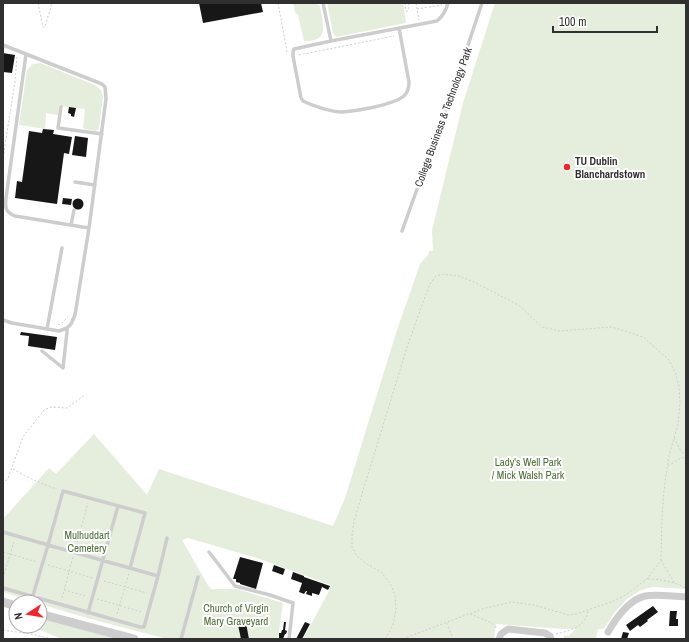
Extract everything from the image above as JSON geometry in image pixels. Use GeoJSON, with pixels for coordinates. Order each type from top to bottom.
{"type":"FeatureCollection","features":[{"type":"Feature","properties":{"kind":"street"},"geometry":{"type":"LineString","coordinates":[[608,632],[614,621],[624,610],[633,602],[645,596],[686,597]]}},
{"type":"Feature","properties":{"kind":"street"},"geometry":{"type":"LineString","coordinates":[[48,616],[134,639]]}},
{"type":"Feature","properties":{"kind":"street"},"geometry":{"type":"LineString","coordinates":[[500,636],[508,629],[544,633],[552,637]]}},
{"type":"Feature","properties":{"kind":"lane"},"geometry":{"type":"LineString","coordinates":[[323,3],[330,41]]}},
{"type":"Feature","properties":{"kind":"lane"},"geometry":{"type":"LineString","coordinates":[[399,28],[409,82],[409,89],[399,100],[348,112],[337,112],[303,101],[301,98],[293,52],[294,49],[330,41],[436,21],[443,16],[448,3]]}},
{"type":"Feature","properties":{"kind":"lane","name":"College Business & Technology Park"},"geometry":{"type":"LineString","coordinates":[[402,231],[482,3]]}},
{"type":"Feature","properties":{"kind":"lane"},"geometry":{"type":"LineString","coordinates":[[3,45],[102,84],[105,87],[106,99],[89,228],[75,315],[71,324],[66,328],[59,330],[12,323],[3,320]]}},
{"type":"Feature","properties":{"kind":"lane"},"geometry":{"type":"LineString","coordinates":[[26,54],[9,172],[5,205],[6,210],[15,216],[89,228]]}},
{"type":"Feature","properties":{"kind":"lane"},"geometry":{"type":"LineString","coordinates":[[61,107],[58,128],[102,134]]}},
{"type":"Feature","properties":{"kind":"lane"},"geometry":{"type":"LineString","coordinates":[[3,172],[9,172]]}},
{"type":"Feature","properties":{"kind":"lane"},"geometry":{"type":"LineString","coordinates":[[74,182],[95,185]]}},
{"type":"Feature","properties":{"kind":"lane"},"geometry":{"type":"LineString","coordinates":[[71,224],[74,210]]}},
{"type":"Feature","properties":{"kind":"lane"},"geometry":{"type":"LineString","coordinates":[[47,327],[62,248]]}},
{"type":"Feature","properties":{"kind":"lane"},"geometry":{"type":"LineString","coordinates":[[42,351],[62,368],[67,332],[66,328]]}},
{"type":"Feature","properties":{"kind":"lane"},"geometry":{"type":"LineString","coordinates":[[34,594],[63,491],[145,513],[130,568]]}},
{"type":"Feature","properties":{"kind":"lane"},"geometry":{"type":"LineString","coordinates":[[88,613],[118,506]]}},
{"type":"Feature","properties":{"kind":"lane"},"geometry":{"type":"LineString","coordinates":[[3,532],[158,576]]}},
{"type":"Feature","properties":{"kind":"lane"},"geometry":{"type":"LineString","coordinates":[[48,600],[88,613],[144,627],[167,538]]}},
{"type":"Feature","properties":{"kind":"lane"},"geometry":{"type":"LineString","coordinates":[[210,552],[235,586],[270,595],[293,603],[289,639]]}},
{"type":"Feature","properties":{"kind":"lane"},"geometry":{"type":"LineString","coordinates":[[181,639],[198,577]]}},
{"type":"Feature","properties":{"kind":"lane"},"geometry":{"type":"LineString","coordinates":[[3,588],[26,594]]}},
{"type":"Feature","properties":{"kind":"path"},"geometry":{"type":"LineString","coordinates":[[38,3],[43,27],[45,27],[52,3]]}},
{"type":"Feature","properties":{"kind":"path"},"geometry":{"type":"LineString","coordinates":[[405,3],[406,11],[408,10],[408,3]]}},
{"type":"Feature","properties":{"kind":"path"},"geometry":{"type":"LineString","coordinates":[[416,3],[420,24]]}},
{"type":"Feature","properties":{"kind":"path"},"geometry":{"type":"LineString","coordinates":[[417,9],[442,4]]}},
{"type":"Feature","properties":{"kind":"path"},"geometry":{"type":"LineString","coordinates":[[3,162],[18,51]]}},
{"type":"Feature","properties":{"kind":"path"},"geometry":{"type":"LineString","coordinates":[[385,639],[393,625],[396,609],[395,595],[390,583],[381,572],[357,556],[352,547],[354,522],[408,344],[429,286],[435,277],[442,274],[459,276],[474,282],[520,306],[542,327],[560,331],[612,327],[643,337],[669,360],[675,372],[679,386],[680,403],[678,425],[667,467],[662,517],[661,560],[675,583]]}},
{"type":"Feature","properties":{"kind":"path"},"geometry":{"type":"LineString","coordinates":[[47,327],[61,324],[70,315],[75,315]]}},
{"type":"Feature","properties":{"kind":"path"},"geometry":{"type":"LineString","coordinates":[[3,484],[8,478],[12,469],[23,437],[44,410],[52,407],[66,408],[85,395]]}},
{"type":"Feature","properties":{"kind":"path"},"geometry":{"type":"LineString","coordinates":[[667,467],[686,456],[681,451],[674,438]]}},
{"type":"Feature","properties":{"kind":"path"},"geometry":{"type":"LineString","coordinates":[[12,469],[45,486],[63,491]]}},
{"type":"Feature","properties":{"kind":"path"},"geometry":{"type":"LineString","coordinates":[[76,547],[89,498]]}},
{"type":"Feature","properties":{"kind":"path"},"geometry":{"type":"LineString","coordinates":[[3,578],[15,536]]}},
{"type":"Feature","properties":{"kind":"path"},"geometry":{"type":"LineString","coordinates":[[3,552],[153,595]]}},
{"type":"Feature","properties":{"kind":"path"},"geometry":{"type":"LineString","coordinates":[[60,604],[74,552]]}},
{"type":"Feature","properties":{"kind":"path"},"geometry":{"type":"LineString","coordinates":[[402,639],[482,609],[512,602],[534,604],[568,615],[576,614],[622,598],[647,579],[661,560]]}},
{"type":"Feature","properties":{"kind":"path"},"geometry":{"type":"LineString","coordinates":[[115,620],[130,568]]}},
{"type":"Feature","properties":{"kind":"path"},"geometry":{"type":"LineString","coordinates":[[647,579],[658,579],[675,583],[686,588]]}},
{"type":"Feature","properties":{"kind":"path"},"geometry":{"type":"LineString","coordinates":[[64,590],[148,614]]}},
{"type":"Feature","properties":{"kind":"path"},"geometry":{"type":"LineString","coordinates":[[552,637],[580,626],[587,617],[588,610]]}},
{"type":"Feature","properties":{"kind":"path"},"geometry":{"type":"LineString","coordinates":[[469,614],[492,623],[500,636]]}},
{"type":"Feature","properties":{"kind":"path"},"geometry":{"type":"LineString","coordinates":[[446,622],[453,639]]}},
{"type":"Feature","properties":{"kind":"path"},"geometry":{"type":"LineString","coordinates":[[31,634],[52,639]]}},
{"type":"Feature","properties":{"kind":"green space"},"geometry":{"type":"Polygon","coordinates":[[[293,3],[315,3],[320,6],[323,29],[320,37],[314,40],[304,41],[298,15],[295,12],[293,3]]]}},
{"type":"Feature","properties":{"kind":"green space"},"geometry":{"type":"Polygon","coordinates":[[[327,3],[403,3],[406,23],[336,37],[333,33],[327,3]]]}},
{"type":"Feature","properties":{"kind":"green space"},"geometry":{"type":"Polygon","coordinates":[[[495,3],[686,3],[685,589],[652,587],[639,591],[626,600],[603,629],[598,629],[596,638],[599,639],[564,639],[564,635],[569,636],[576,629],[496,624],[494,639],[303,639],[331,585],[260,559],[188,538],[182,540],[211,589],[237,589],[283,603],[278,639],[167,639],[48,606],[48,594],[9,594],[3,592],[3,519],[49,468],[56,474],[94,434],[147,495],[159,469],[333,526],[345,498],[396,333],[420,264],[428,255],[429,251],[433,251],[432,230],[463,103],[495,3]]]}},
{"type":"Feature","properties":{"kind":"green space"},"geometry":{"type":"Polygon","coordinates":[[[40,63],[95,85],[101,90],[103,96],[99,129],[96,131],[84,129],[85,109],[59,106],[58,115],[46,113],[45,129],[19,125],[27,70],[33,64],[40,63]]]}},
{"type":"Feature","properties":{"kind":"green space"},"geometry":{"type":"Polygon","coordinates":[[[48,621],[121,639],[62,639],[48,633],[48,621]]]}},
{"type":"Feature","properties":{"kind":"building"},"geometry":{"type":"Polygon","coordinates":[[[199,3],[261,3],[263,12],[203,23],[199,3]]]}},
{"type":"Feature","properties":{"kind":"building"},"geometry":{"type":"Polygon","coordinates":[[[3,53],[15,55],[12,73],[3,72],[3,53]]]}},
{"type":"Feature","properties":{"kind":"building"},"geometry":{"type":"Polygon","coordinates":[[[69,107],[76,108],[74,117],[68,113],[69,107]]]}},
{"type":"Feature","properties":{"kind":"building"},"geometry":{"type":"Polygon","coordinates":[[[43,129],[54,130],[53,134],[72,137],[69,154],[64,153],[57,204],[15,198],[17,181],[22,182],[29,131],[42,133],[43,129]]]}},
{"type":"Feature","properties":{"kind":"building"},"geometry":{"type":"Polygon","coordinates":[[[75,136],[88,138],[86,157],[72,155],[75,136]]]}},
{"type":"Feature","properties":{"kind":"building"},"geometry":{"type":"Polygon","coordinates":[[[63,198],[72,199],[71,205],[62,204],[63,198]]]}},
{"type":"Feature","properties":{"kind":"building"},"geometry":{"type":"Polygon","coordinates":[[[78,198],[82,200],[84,204],[82,208],[78,210],[74,208],[72,204],[74,200],[78,198]]]}},
{"type":"Feature","properties":{"kind":"building"},"geometry":{"type":"Polygon","coordinates":[[[21,332],[57,337],[55,350],[28,346],[29,336],[20,335],[21,332]]]}},
{"type":"Feature","properties":{"kind":"building"},"geometry":{"type":"Polygon","coordinates":[[[240,557],[263,563],[256,589],[240,584],[236,582],[236,579],[233,579],[240,557]]]}},
{"type":"Feature","properties":{"kind":"building"},"geometry":{"type":"Polygon","coordinates":[[[274,565],[285,569],[283,575],[272,571],[274,565]]]}},
{"type":"Feature","properties":{"kind":"building"},"geometry":{"type":"Polygon","coordinates":[[[293,572],[330,586],[328,590],[322,587],[319,595],[312,593],[312,596],[306,594],[307,591],[304,594],[299,592],[302,583],[291,579],[293,572]]]}},
{"type":"Feature","properties":{"kind":"building"},"geometry":{"type":"Polygon","coordinates":[[[653,606],[658,612],[640,627],[638,625],[630,631],[626,625],[653,606]]]}},
{"type":"Feature","properties":{"kind":"building"},"geometry":{"type":"Polygon","coordinates":[[[670,611],[677,611],[676,619],[678,619],[678,626],[669,626],[670,611]]]}},
{"type":"Feature","properties":{"kind":"building"},"geometry":{"type":"Polygon","coordinates":[[[284,622],[286,622],[285,630],[287,631],[283,639],[279,639],[279,633],[283,630],[284,622]]]}},
{"type":"Feature","properties":{"kind":"building"},"geometry":{"type":"Polygon","coordinates":[[[305,622],[310,624],[302,639],[296,639],[305,622]]]}},
{"type":"Feature","properties":{"kind":"building"},"geometry":{"type":"Polygon","coordinates":[[[246,623],[249,639],[241,639],[238,625],[246,623]]]}},
{"type":"Feature","properties":{"kind":"building"},"geometry":{"type":"Polygon","coordinates":[[[623,632],[629,633],[627,639],[621,639],[623,632]]]}},
{"type":"Feature","properties":{"kind":"place","name":"TU Dublin Blanchardstown"},"geometry":{"type":"Point","coordinates":[567,167]}},
{"type":"Feature","properties":{"kind":"park label","name":"Lady's Well Park / Mick Walsh Park"},"geometry":{"type":"Point","coordinates":[528,468]}},
{"type":"Feature","properties":{"kind":"park label","name":"Mulhuddart Cemetery"},"geometry":{"type":"Point","coordinates":[87,541]}},
{"type":"Feature","properties":{"kind":"park label","name":"Church of Virgin Mary Graveyard"},"geometry":{"type":"Point","coordinates":[236,614]}}]}
